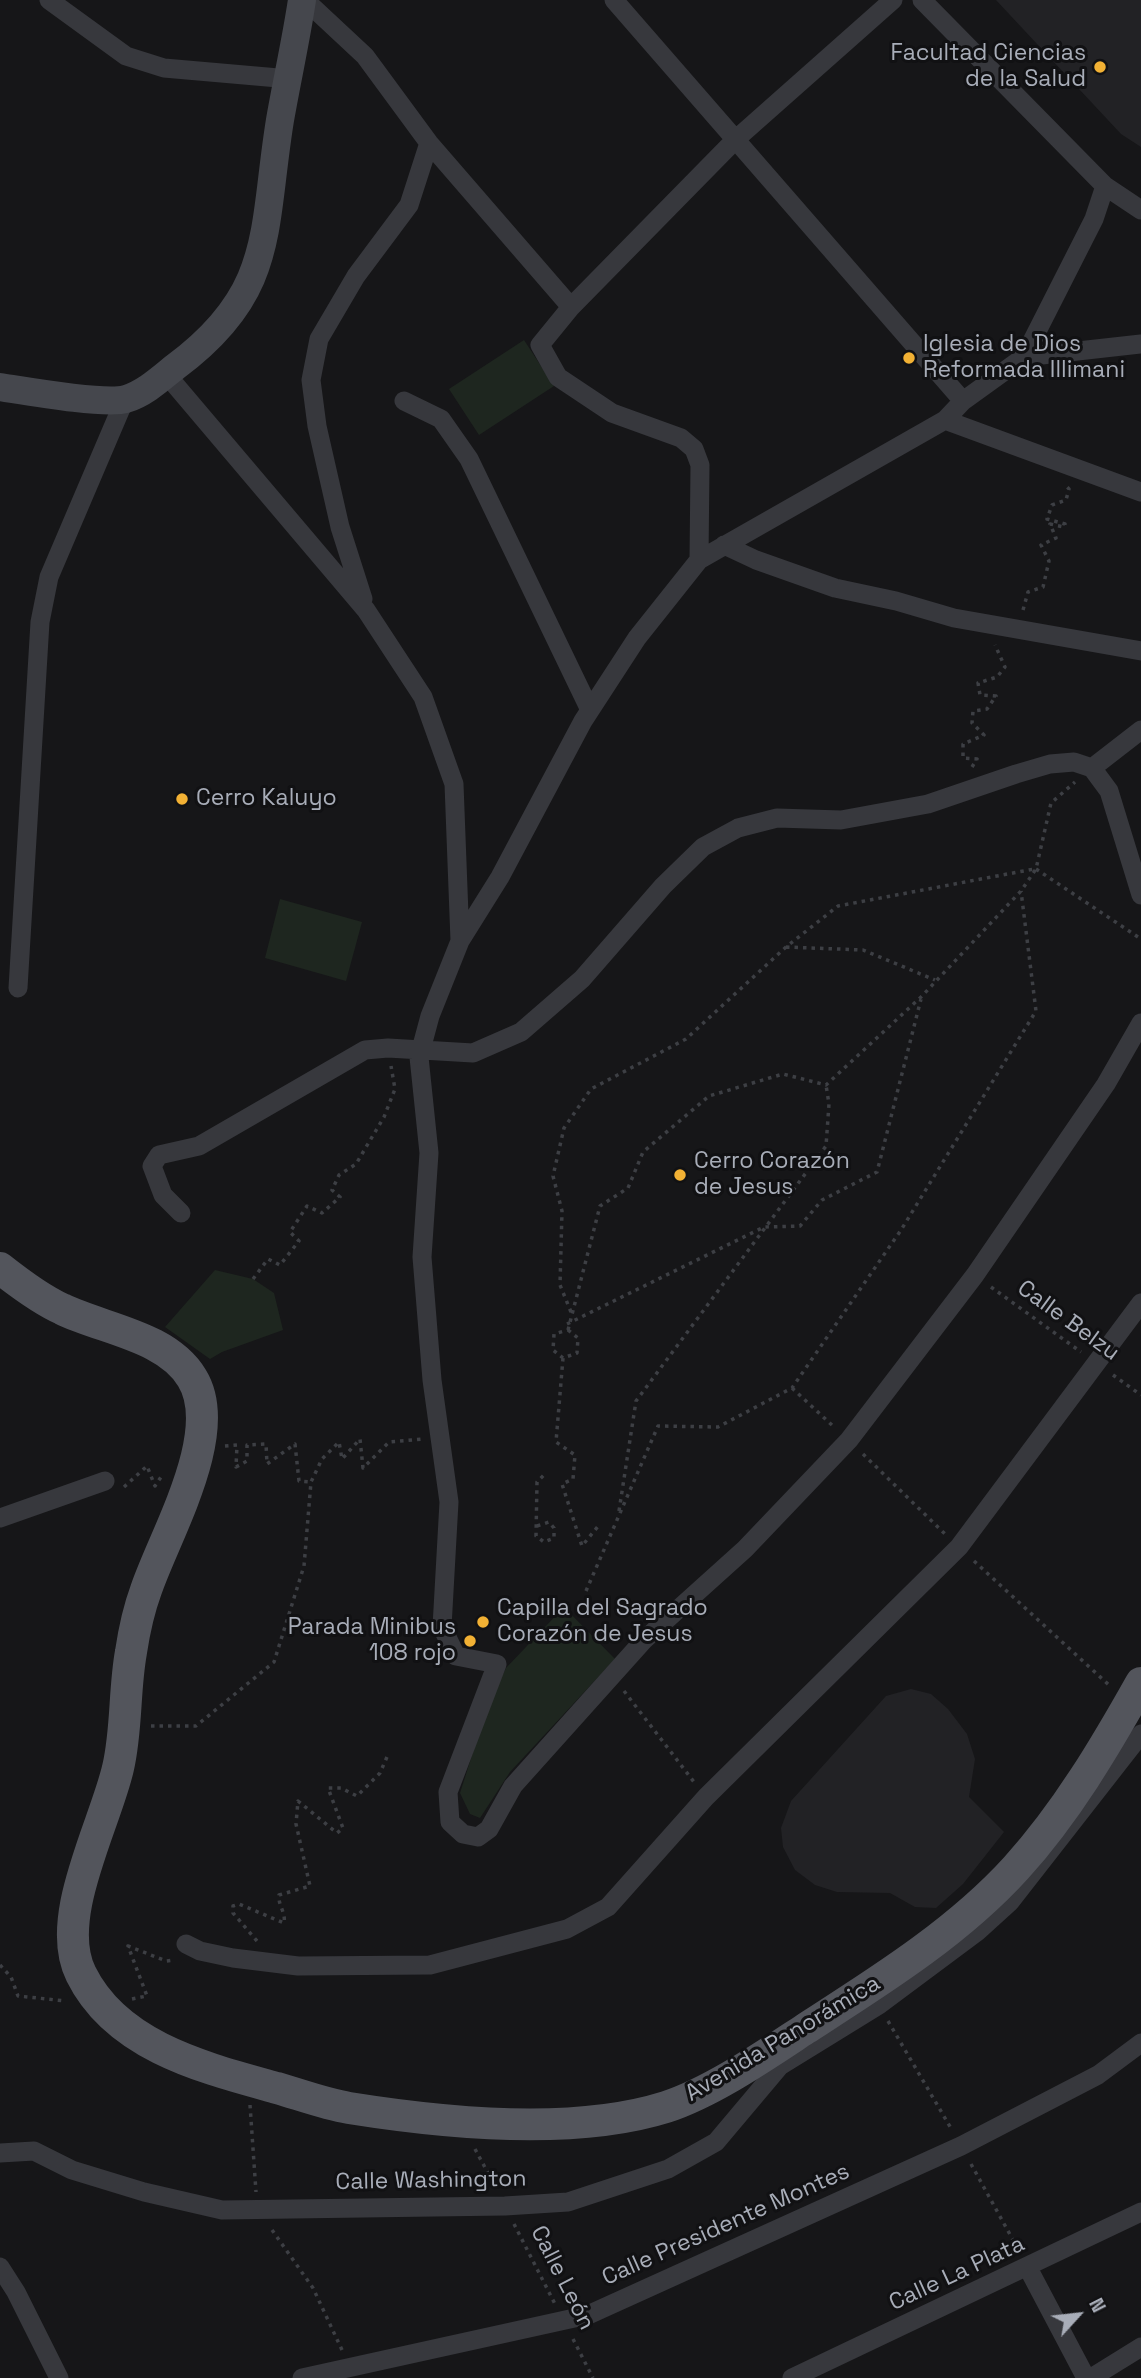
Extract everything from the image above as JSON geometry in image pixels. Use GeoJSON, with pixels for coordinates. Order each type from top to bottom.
{"type":"FeatureCollection","features":[{"type":"Feature","properties":{"kind":"main road","name":"Avenida Panorámica"},"geometry":{"type":"LineString","coordinates":[[0,1268],[62,1309],[144,1341],[176,1359],[194,1379],[202,1405],[185,1457],[184,1498],[146,1590],[130,1655],[118,1768],[75,1913],[74,1944],[79,1972],[102,2004],[122,2025],[147,2043],[249,2080],[345,2107],[460,2120],[565,2125],[630,2116],[670,2106],[776,2059],[1021,1875],[1135,1693]]}},
{"type":"Feature","properties":{"kind":"street"},"geometry":{"type":"LineString","coordinates":[[49,0],[126,55],[138,60],[164,68],[290,79]]}},
{"type":"Feature","properties":{"kind":"street"},"geometry":{"type":"LineString","coordinates":[[0,387],[87,399],[125,399],[192,355],[231,316],[252,281],[265,231],[280,120],[304,0]]}},
{"type":"Feature","properties":{"kind":"street"},"geometry":{"type":"LineString","coordinates":[[304,0],[365,56],[429,143],[571,307]]}},
{"type":"Feature","properties":{"kind":"street"},"geometry":{"type":"LineString","coordinates":[[614,0],[963,401]]}},
{"type":"Feature","properties":{"kind":"street"},"geometry":{"type":"LineString","coordinates":[[699,560],[700,465],[694,449],[681,438],[612,413],[558,377],[540,345],[571,307],[736,140],[893,0]]}},
{"type":"Feature","properties":{"kind":"street"},"geometry":{"type":"LineString","coordinates":[[922,0],[1105,186],[1141,210]]}},
{"type":"Feature","properties":{"kind":"street"},"geometry":{"type":"LineString","coordinates":[[366,610],[340,527],[317,426],[311,380],[319,339],[356,276],[410,205],[429,143]]}},
{"type":"Feature","properties":{"kind":"street"},"geometry":{"type":"LineString","coordinates":[[1105,186],[1094,219],[1024,357],[963,401],[946,420],[699,560],[637,638],[590,710],[500,877],[460,941],[430,1016],[419,1058],[429,1153],[422,1257],[449,1502],[442,1627],[456,1656],[497,1664],[448,1792],[450,1822],[463,1834],[478,1837],[489,1829],[513,1786],[645,1640],[745,1549],[849,1440],[975,1275],[1106,1084],[1141,1023]]}},
{"type":"Feature","properties":{"kind":"street"},"geometry":{"type":"LineString","coordinates":[[1024,357],[1141,344]]}},
{"type":"Feature","properties":{"kind":"street"},"geometry":{"type":"LineString","coordinates":[[166,374],[366,610],[423,696],[454,784],[460,941]]}},
{"type":"Feature","properties":{"kind":"street"},"geometry":{"type":"LineString","coordinates":[[18,988],[40,622],[49,577],[125,399]]}},
{"type":"Feature","properties":{"kind":"street"},"geometry":{"type":"LineString","coordinates":[[404,401],[441,419],[469,459],[590,710]]}},
{"type":"Feature","properties":{"kind":"street"},"geometry":{"type":"LineString","coordinates":[[946,420],[1141,492]]}},
{"type":"Feature","properties":{"kind":"street"},"geometry":{"type":"LineString","coordinates":[[724,545],[756,560],[835,588],[1013,631],[1141,651]]}},
{"type":"Feature","properties":{"kind":"street"},"geometry":{"type":"LineString","coordinates":[[1092,768],[1141,730]]}},
{"type":"Feature","properties":{"kind":"street"},"geometry":{"type":"LineString","coordinates":[[181,1213],[163,1195],[152,1166],[159,1155],[199,1146],[365,1050],[388,1048],[473,1053],[521,1032],[582,979],[663,886],[703,847],[738,828],[777,817],[841,820],[928,804],[1050,764],[1074,762],[1092,768],[1109,791],[1141,894]]}},
{"type":"Feature","properties":{"kind":"street"},"geometry":{"type":"LineString","coordinates":[[189,1945],[201,1951],[298,1966],[430,1965],[567,1929],[608,1906],[706,1797],[959,1547],[1141,1303]]}},
{"type":"Feature","properties":{"kind":"street"},"geometry":{"type":"LineString","coordinates":[[0,1518],[104,1481]]}},
{"type":"Feature","properties":{"kind":"street"},"geometry":{"type":"LineString","coordinates":[[1136,1739],[1141,1762]]}},
{"type":"Feature","properties":{"kind":"street","name":"Calle Washington"},"geometry":{"type":"LineString","coordinates":[[0,2153],[34,2151],[72,2170],[144,2192],[222,2210],[505,2206],[568,2202],[668,2169],[716,2142],[776,2059],[819,2042],[878,2005],[976,1932],[1136,1739]]}},
{"type":"Feature","properties":{"kind":"street","name":"Calle Presidente Montes"},"geometry":{"type":"LineString","coordinates":[[302,2378],[354,2373],[588,2315],[961,2146],[1098,2075],[1141,2043]]}},
{"type":"Feature","properties":{"kind":"street","name":"Calle La Plata"},"geometry":{"type":"LineString","coordinates":[[792,2378],[1141,2212]]}},
{"type":"Feature","properties":{"kind":"street"},"geometry":{"type":"LineString","coordinates":[[0,2267],[16,2292],[59,2378]]}},
{"type":"Feature","properties":{"kind":"street"},"geometry":{"type":"LineString","coordinates":[[1028,2268],[1089,2378],[1141,2347]]}},
{"type":"Feature","properties":{"kind":"path"},"geometry":{"type":"LineString","coordinates":[[951,796],[960,790],[977,759],[963,758],[963,744],[984,735],[972,723],[973,711],[987,709],[996,696],[980,695],[978,683],[997,677],[1005,667],[996,648],[995,637],[1012,635],[1021,619],[1027,592],[1043,587],[1049,561],[1041,545],[1056,538],[1050,524],[1064,527],[1065,524],[1047,519],[1052,505],[1066,500],[1069,489],[1059,483],[1058,475],[1074,478],[1076,468]]}},
{"type":"Feature","properties":{"kind":"path"},"geometry":{"type":"LineString","coordinates":[[825,1085],[921,997],[1021,891],[1036,869],[1051,803],[1092,768]]}},
{"type":"Feature","properties":{"kind":"path"},"geometry":{"type":"LineString","coordinates":[[571,1311],[560,1285],[562,1211],[553,1176],[564,1128],[591,1089],[686,1039],[786,947],[838,906],[1036,869],[1141,939]]}},
{"type":"Feature","properties":{"kind":"path"},"geometry":{"type":"LineString","coordinates":[[586,1591],[658,1426],[718,1427],[792,1388],[901,1230],[1036,1011],[1021,891]]}},
{"type":"Feature","properties":{"kind":"path"},"geometry":{"type":"LineString","coordinates":[[786,947],[863,950],[935,981]]}},
{"type":"Feature","properties":{"kind":"path"},"geometry":{"type":"LineString","coordinates":[[564,1358],[553,1350],[554,1334],[764,1227],[800,1226],[822,1200],[877,1172],[921,997]]}},
{"type":"Feature","properties":{"kind":"path"},"geometry":{"type":"LineString","coordinates":[[253,1279],[268,1259],[280,1265],[299,1241],[290,1232],[307,1206],[322,1213],[340,1196],[332,1190],[339,1174],[356,1164],[384,1117],[395,1089],[388,1048]]}},
{"type":"Feature","properties":{"kind":"path"},"geometry":{"type":"LineString","coordinates":[[567,1327],[600,1206],[628,1188],[643,1152],[709,1096],[783,1074],[825,1085]]}},
{"type":"Feature","properties":{"kind":"path"},"geometry":{"type":"LineString","coordinates":[[619,1516],[636,1401],[826,1146],[829,1104],[825,1085]]}},
{"type":"Feature","properties":{"kind":"path","name":"Calle Belzu"},"geometry":{"type":"LineString","coordinates":[[975,1275],[1141,1395]]}},
{"type":"Feature","properties":{"kind":"path"},"geometry":{"type":"LineString","coordinates":[[564,1358],[578,1353],[578,1338],[567,1327]]}},
{"type":"Feature","properties":{"kind":"path"},"geometry":{"type":"LineString","coordinates":[[564,1358],[556,1442],[575,1455],[573,1479],[562,1484],[582,1546],[599,1525]]}},
{"type":"Feature","properties":{"kind":"path"},"geometry":{"type":"LineString","coordinates":[[792,1388],[959,1547],[1135,1693]]}},
{"type":"Feature","properties":{"kind":"path"},"geometry":{"type":"LineString","coordinates":[[124,1726],[196,1726],[274,1662],[304,1566],[311,1482],[322,1459],[339,1442],[342,1459],[360,1440],[363,1468],[389,1442],[440,1437]]}},
{"type":"Feature","properties":{"kind":"path"},"geometry":{"type":"LineString","coordinates":[[104,1481],[117,1467],[125,1489],[147,1466],[155,1486],[185,1457],[213,1458],[220,1446],[237,1445],[236,1466],[247,1461],[247,1445],[266,1444],[267,1464],[295,1444],[299,1481],[311,1482]]}},
{"type":"Feature","properties":{"kind":"path"},"geometry":{"type":"LineString","coordinates":[[537,1526],[549,1522],[554,1528],[554,1538],[544,1542],[536,1536],[537,1482],[545,1473]]}},
{"type":"Feature","properties":{"kind":"path"},"geometry":{"type":"LineString","coordinates":[[612,1676],[706,1797]]}},
{"type":"Feature","properties":{"kind":"path"},"geometry":{"type":"LineString","coordinates":[[257,1961],[264,1956],[259,1943],[233,1913],[233,1906],[239,1904],[284,1923],[285,1915],[278,1902],[279,1895],[310,1886],[296,1824],[298,1801],[337,1833],[343,1828],[328,1787],[341,1788],[357,1796],[380,1773],[387,1756]]}},
{"type":"Feature","properties":{"kind":"path"},"geometry":{"type":"LineString","coordinates":[[0,1965],[11,1976],[18,1996],[102,2004],[147,1996],[128,1945],[166,1961],[189,1958],[189,1945]]}},
{"type":"Feature","properties":{"kind":"path","name":"Calle León"},"geometry":{"type":"LineString","coordinates":[[460,2120],[593,2378]]}},
{"type":"Feature","properties":{"kind":"shaded area","name":"Facultad Ciencias de la Salud"},"geometry":{"type":"Polygon","coordinates":[[[996,0],[1141,0],[1141,147],[1121,134],[996,0]]]}},
{"type":"Feature","properties":{"kind":"shaded area"},"geometry":{"type":"Polygon","coordinates":[[[524,340],[554,386],[479,435],[449,389],[524,340]]]}},
{"type":"Feature","properties":{"kind":"shaded area"},"geometry":{"type":"Polygon","coordinates":[[[280,899],[362,922],[346,981],[265,958],[280,899]]]}},
{"type":"Feature","properties":{"kind":"shaded area"},"geometry":{"type":"Polygon","coordinates":[[[215,1270],[253,1279],[274,1293],[283,1330],[210,1359],[165,1327],[215,1270]]]}},
{"type":"Feature","properties":{"kind":"shaded area"},"geometry":{"type":"Polygon","coordinates":[[[564,1607],[615,1659],[510,1772],[480,1818],[470,1814],[460,1793],[489,1702],[506,1668],[564,1607]]]}},
{"type":"Feature","properties":{"kind":"shaded area"},"geometry":{"type":"Polygon","coordinates":[[[911,1689],[931,1694],[948,1709],[967,1734],[975,1759],[969,1797],[1004,1832],[963,1884],[936,1908],[915,1907],[890,1893],[837,1892],[815,1885],[795,1870],[783,1847],[781,1828],[791,1801],[886,1696],[911,1689]]]}},
{"type":"Feature","properties":{"kind":"place","name":"Facultad Ciencias de la Salud"},"geometry":{"type":"Point","coordinates":[1100,67]}},
{"type":"Feature","properties":{"kind":"place","name":"Iglesia de Dios Reformada Illimani"},"geometry":{"type":"Point","coordinates":[909,358]}},
{"type":"Feature","properties":{"kind":"place","name":"Cerro Kaluyo"},"geometry":{"type":"Point","coordinates":[182,799]}},
{"type":"Feature","properties":{"kind":"place","name":"Cerro Corazón de Jesus"},"geometry":{"type":"Point","coordinates":[680,1175]}},
{"type":"Feature","properties":{"kind":"place","name":"Capilla del Sagrado Corazón de Jesus"},"geometry":{"type":"Point","coordinates":[483,1622]}},
{"type":"Feature","properties":{"kind":"place","name":"Parada Minibus 108 rojo"},"geometry":{"type":"Point","coordinates":[470,1641]}}]}
